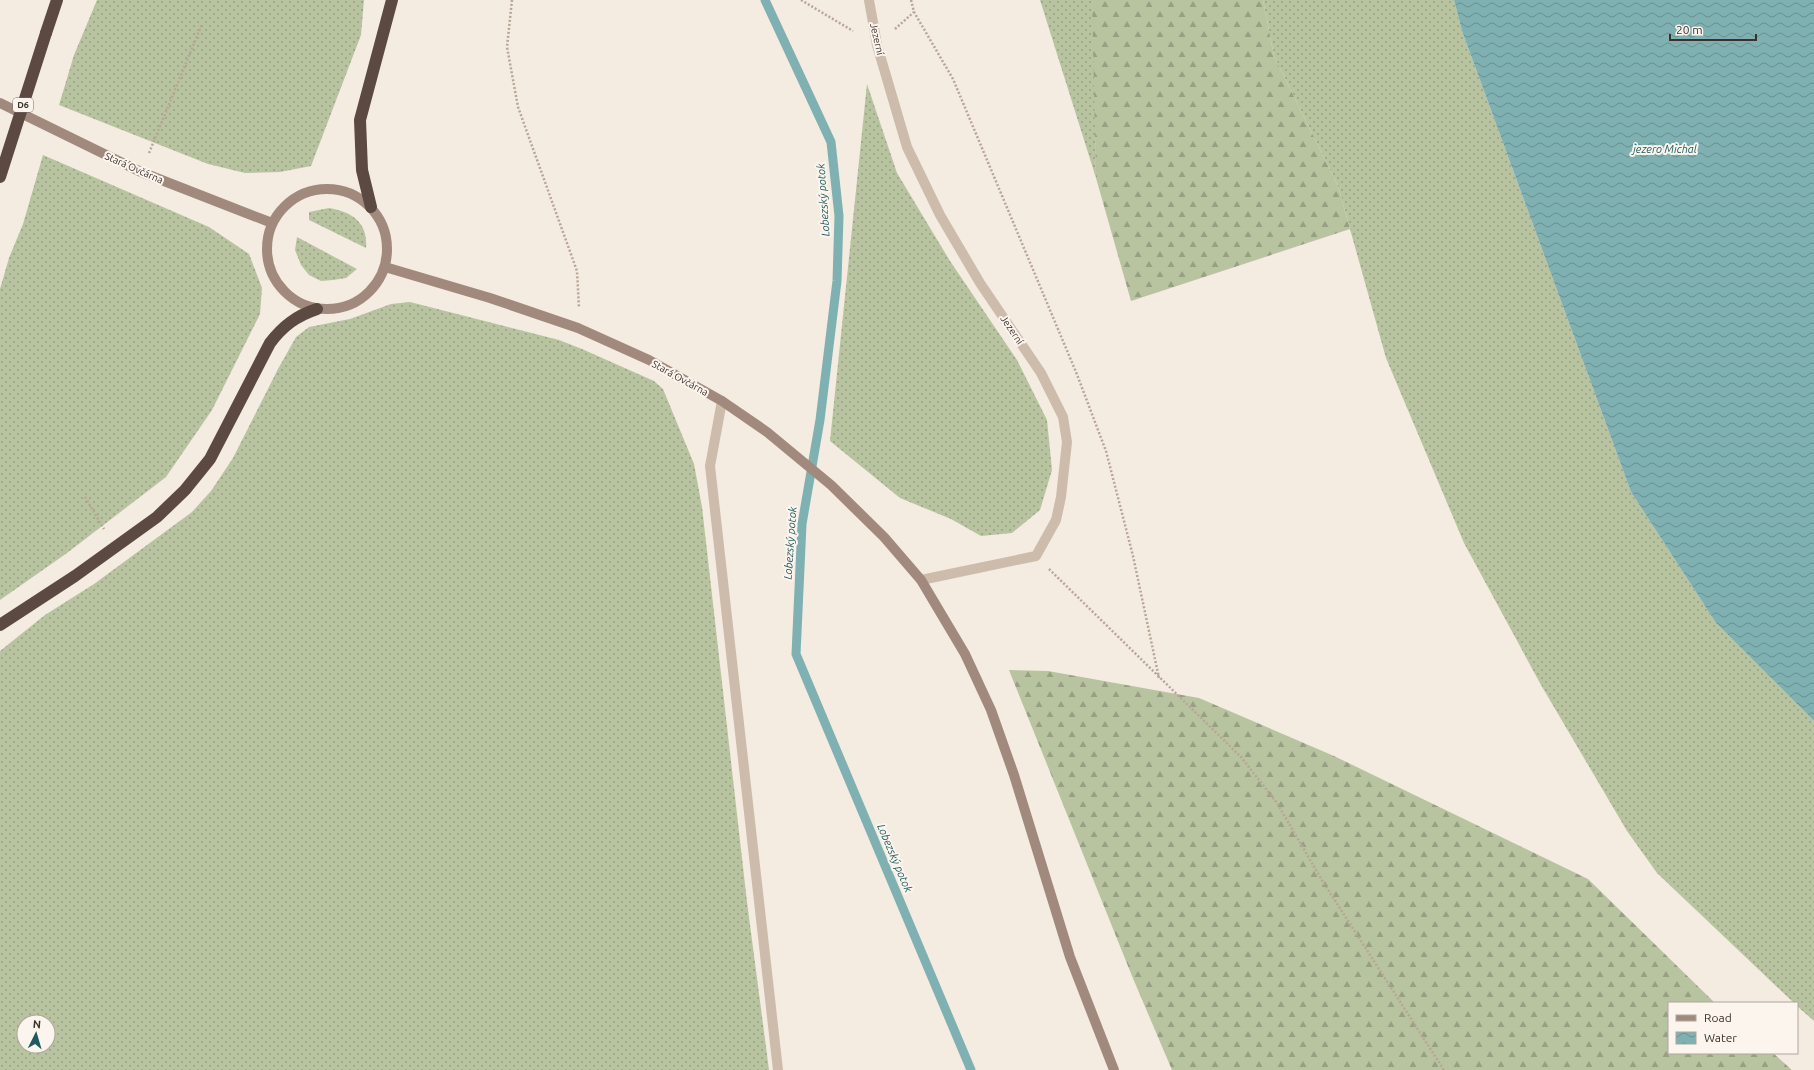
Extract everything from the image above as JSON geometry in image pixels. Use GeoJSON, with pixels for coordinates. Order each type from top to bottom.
{"type":"FeatureCollection","features":[{"type":"Feature","properties":{"kind":"highway","name":"D6"},"geometry":{"type":"LineString","coordinates":[[0,177],[57,0]]}},
{"type":"Feature","properties":{"kind":"highway"},"geometry":{"type":"LineString","coordinates":[[371,207],[362,170],[360,120],[392,0]]}},
{"type":"Feature","properties":{"kind":"highway"},"geometry":{"type":"LineString","coordinates":[[0,625],[157,517],[185,490],[210,460],[270,343],[279,330],[304,313],[317,309]]}},
{"type":"Feature","properties":{"kind":"main road","name":"Stará Ovčárna"},"geometry":{"type":"LineString","coordinates":[[0,103],[141,172],[272,223]]}},
{"type":"Feature","properties":{"kind":"main road"},"geometry":{"type":"LineString","coordinates":[[319,189],[339,190],[358,197],[371,207],[380,220],[386,234],[388,250],[386,267],[376,286],[359,301],[339,309],[317,309],[297,302],[283,291],[272,276],[267,259],[267,240],[272,223],[284,207],[300,195],[319,189]]}},
{"type":"Feature","properties":{"kind":"main road","name":"Stará Ovčárna"},"geometry":{"type":"LineString","coordinates":[[386,267],[490,298],[578,328],[649,360],[722,401],[784,445],[848,501],[884,537],[921,580],[965,654],[991,710],[1014,775],[1070,957],[1114,1070]]}},
{"type":"Feature","properties":{"kind":"lane","name":"Jezerní"},"geometry":{"type":"LineString","coordinates":[[868,0],[878,45],[907,147],[940,215],[980,283],[1041,373],[1062,418],[1068,442],[1062,497],[1056,520],[1036,556]]}},
{"type":"Feature","properties":{"kind":"lane"},"geometry":{"type":"LineString","coordinates":[[722,401],[710,466],[778,1070]]}},
{"type":"Feature","properties":{"kind":"lane"},"geometry":{"type":"LineString","coordinates":[[921,580],[1036,556]]}},
{"type":"Feature","properties":{"kind":"path"},"geometry":{"type":"LineString","coordinates":[[512,0],[507,47],[518,107],[577,271],[579,300],[578,328]]}},
{"type":"Feature","properties":{"kind":"path"},"geometry":{"type":"LineString","coordinates":[[801,0],[878,45]]}},
{"type":"Feature","properties":{"kind":"path"},"geometry":{"type":"LineString","coordinates":[[911,0],[914,12],[952,79],[1076,372],[1106,451],[1133,556],[1159,678]]}},
{"type":"Feature","properties":{"kind":"path"},"geometry":{"type":"LineString","coordinates":[[141,172],[202,24]]}},
{"type":"Feature","properties":{"kind":"path"},"geometry":{"type":"LineString","coordinates":[[85,497],[115,547]]}},
{"type":"Feature","properties":{"kind":"path"},"geometry":{"type":"LineString","coordinates":[[1036,556],[1241,757],[1277,803],[1323,882],[1444,1070]]}},
{"type":"Feature","properties":{"kind":"green space"},"geometry":{"type":"Polygon","coordinates":[[[97,0],[364,0],[361,35],[311,166],[280,172],[245,173],[208,164],[59,105],[74,55],[97,0]]]}},
{"type":"Feature","properties":{"kind":"green space"},"geometry":{"type":"Polygon","coordinates":[[[1040,0],[1094,0],[1096,178],[1040,0]]]}},
{"type":"Feature","properties":{"kind":"green space"},"geometry":{"type":"Polygon","coordinates":[[[1092,0],[1263,0],[1274,56],[1338,186],[1350,229],[1131,301],[1096,178],[1092,0]]]}},
{"type":"Feature","properties":{"kind":"green space"},"geometry":{"type":"Polygon","coordinates":[[[1263,0],[1454,0],[1462,31],[1631,492],[1716,623],[1814,721],[1814,1021],[1798,1007],[1798,1002],[1793,1002],[1657,873],[1627,831],[1541,685],[1464,543],[1386,358],[1338,186],[1274,56],[1263,0]]]}},
{"type":"Feature","properties":{"kind":"green space"},"geometry":{"type":"Polygon","coordinates":[[[867,84],[897,173],[950,261],[1017,360],[1047,420],[1052,470],[1040,510],[1012,533],[981,536],[951,519],[900,498],[830,441],[867,84]]]}},
{"type":"Feature","properties":{"kind":"green space"},"geometry":{"type":"Polygon","coordinates":[[[43,155],[209,227],[249,254],[262,288],[260,314],[212,410],[166,477],[67,553],[0,600],[0,289],[9,258],[23,224],[43,155]]]}},
{"type":"Feature","properties":{"kind":"green space"},"geometry":{"type":"Polygon","coordinates":[[[329,208],[345,212],[357,220],[364,231],[366,248],[309,220],[309,212],[329,208]]]}},
{"type":"Feature","properties":{"kind":"green space"},"geometry":{"type":"Polygon","coordinates":[[[297,237],[357,269],[346,278],[333,280],[321,281],[309,275],[301,265],[295,250],[297,237]]]}},
{"type":"Feature","properties":{"kind":"green space"},"geometry":{"type":"Polygon","coordinates":[[[410,302],[559,340],[654,381],[663,389],[694,464],[702,507],[747,902],[769,1070],[0,1070],[0,651],[45,615],[94,584],[192,512],[211,491],[233,458],[296,337],[309,327],[350,319],[391,304],[410,302]]]}},
{"type":"Feature","properties":{"kind":"green space"},"geometry":{"type":"Polygon","coordinates":[[[1009,670],[1048,671],[1199,698],[1334,756],[1588,879],[1714,1002],[1668,1002],[1668,1054],[1774,1054],[1792,1070],[1172,1070],[1132,976],[1009,670]]]}},
{"type":"Feature","properties":{"kind":"water","name":"jezero Michal"},"geometry":{"type":"Polygon","coordinates":[[[1454,0],[1814,0],[1814,721],[1716,623],[1631,492],[1462,31],[1454,0]]]}},
{"type":"Feature","properties":{"kind":"waterway","name":"Lobezský potok"},"geometry":{"type":"LineString","coordinates":[[765,0],[831,142],[839,216],[837,281],[820,420],[802,524],[796,654],[971,1070]]}}]}
